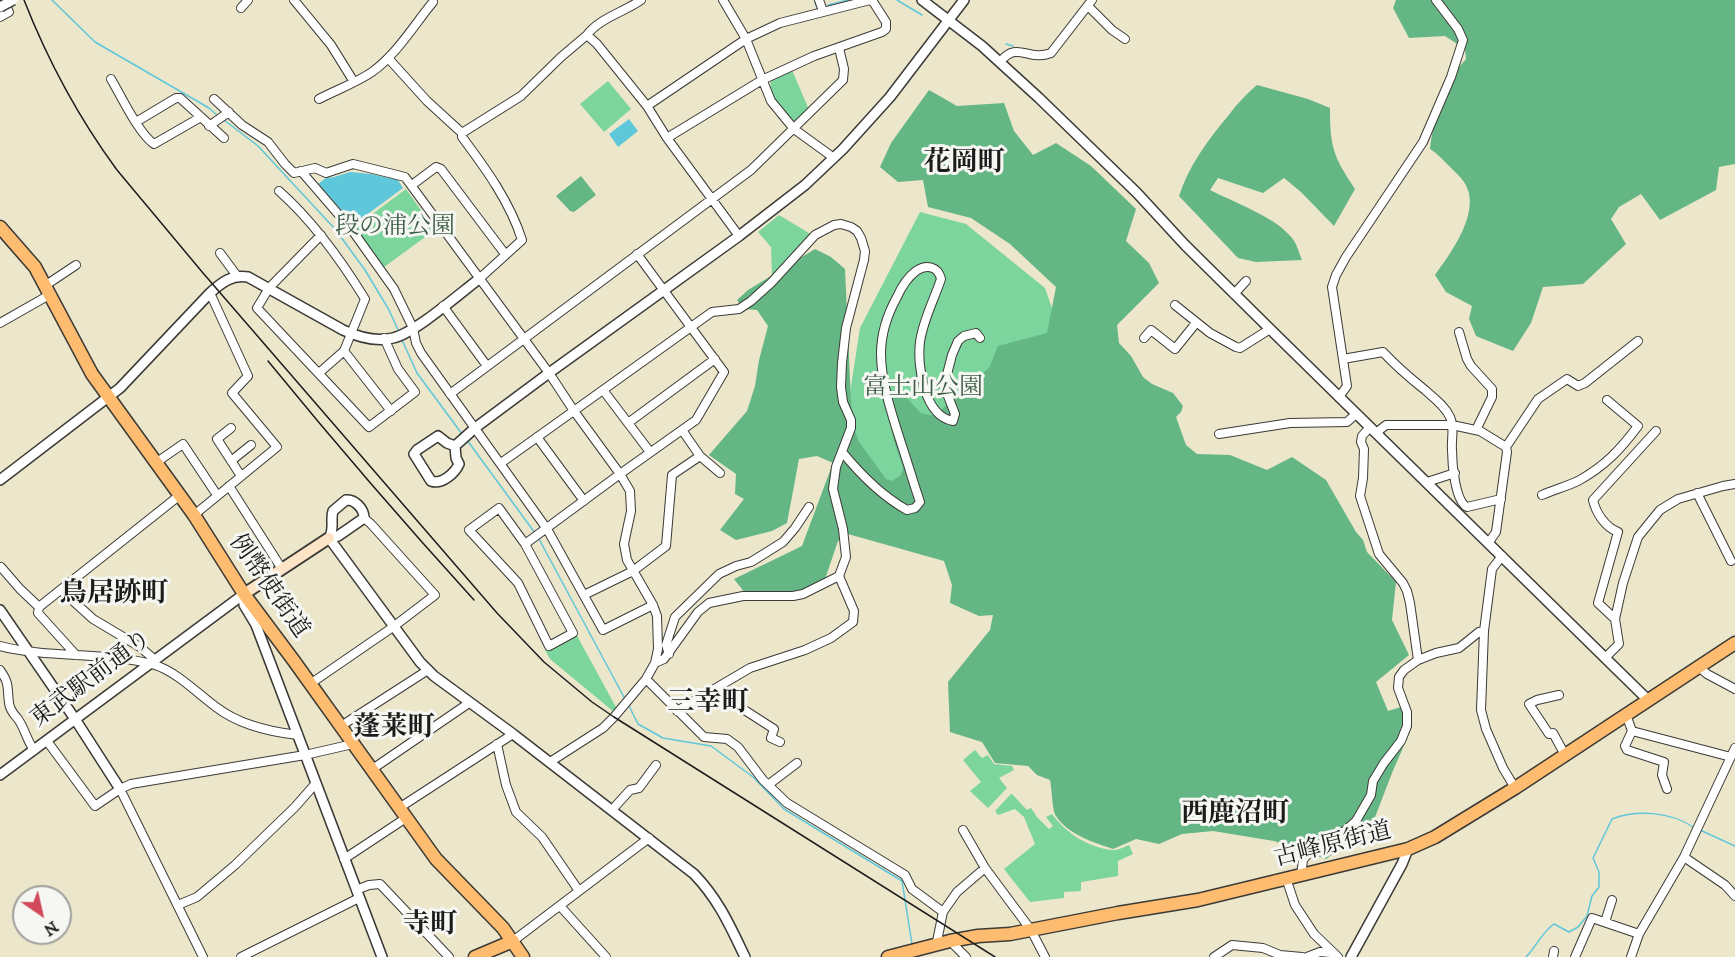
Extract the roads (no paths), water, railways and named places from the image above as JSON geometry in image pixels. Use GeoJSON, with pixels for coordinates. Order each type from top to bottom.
{"type":"FeatureCollection","features":[{"type":"Feature","properties":{"kind":"main road","name":"例幣使街道"},"geometry":{"type":"LineString","coordinates":[[0,227],[28,256],[89,368],[194,515],[244,594],[443,867],[493,918],[513,941],[523,957]]}},
{"type":"Feature","properties":{"kind":"main road","name":"東武駅前通り"},"geometry":{"type":"LineString","coordinates":[[244,594],[329,538]]}},
{"type":"Feature","properties":{"kind":"main road","name":"古峰原街道"},"geometry":{"type":"LineString","coordinates":[[888,957],[950,941],[1031,930],[1198,900],[1408,849],[1439,835],[1515,788],[1735,643]]}},
{"type":"Feature","properties":{"kind":"main road"},"geometry":{"type":"LineString","coordinates":[[475,957],[513,941]]}},
{"type":"Feature","properties":{"kind":"street"},"geometry":{"type":"LineString","coordinates":[[0,17],[9,12],[3,0]]}},
{"type":"Feature","properties":{"kind":"street"},"geometry":{"type":"LineString","coordinates":[[0,7],[13,0]]}},
{"type":"Feature","properties":{"kind":"street"},"geometry":{"type":"LineString","coordinates":[[241,8],[248,0]]}},
{"type":"Feature","properties":{"kind":"street"},"geometry":{"type":"LineString","coordinates":[[294,0],[331,45],[354,82]]}},
{"type":"Feature","properties":{"kind":"street"},"geometry":{"type":"LineString","coordinates":[[462,133],[521,96],[590,31],[642,0]]}},
{"type":"Feature","properties":{"kind":"street"},"geometry":{"type":"LineString","coordinates":[[723,0],[746,39],[771,101],[794,129],[834,158]]}},
{"type":"Feature","properties":{"kind":"street"},"geometry":{"type":"LineString","coordinates":[[819,0],[823,11]]}},
{"type":"Feature","properties":{"kind":"street"},"geometry":{"type":"LineString","coordinates":[[647,106],[746,39],[780,23],[871,0],[886,22],[886,29],[814,56],[762,80],[666,138]]}},
{"type":"Feature","properties":{"kind":"street"},"geometry":{"type":"LineString","coordinates":[[922,0],[1000,62],[1137,193],[1234,294],[1648,700]]}},
{"type":"Feature","properties":{"kind":"street"},"geometry":{"type":"LineString","coordinates":[[457,444],[456,456],[459,465],[456,471],[441,482],[431,481],[414,454],[417,450],[438,436],[447,443],[457,444],[549,373],[739,236],[805,184],[834,158],[890,97],[964,0]]}},
{"type":"Feature","properties":{"kind":"street"},"geometry":{"type":"LineString","coordinates":[[1339,397],[1347,386],[1333,282],[1346,257],[1423,142],[1451,77],[1463,40],[1458,29],[1436,0]]}},
{"type":"Feature","properties":{"kind":"street"},"geometry":{"type":"LineString","coordinates":[[319,99],[375,70],[388,58],[434,1]]}},
{"type":"Feature","properties":{"kind":"street"},"geometry":{"type":"LineString","coordinates":[[1000,62],[1005,56],[1016,51],[1036,56],[1051,53],[1090,3],[1112,30],[1125,39]]}},
{"type":"Feature","properties":{"kind":"street"},"geometry":{"type":"LineString","coordinates":[[587,35],[597,44],[647,106],[666,138],[739,236]]}},
{"type":"Feature","properties":{"kind":"street"},"geometry":{"type":"LineString","coordinates":[[450,394],[751,170],[843,80],[844,69],[839,48]]}},
{"type":"Feature","properties":{"kind":"street"},"geometry":{"type":"LineString","coordinates":[[0,480],[120,388],[225,280],[237,276],[248,277],[351,334],[364,338],[388,338],[410,330],[443,306],[479,279],[522,240],[505,199],[462,137],[462,133],[427,101],[388,58]]}},
{"type":"Feature","properties":{"kind":"street"},"geometry":{"type":"LineString","coordinates":[[111,79],[142,132],[154,144],[201,117]]}},
{"type":"Feature","properties":{"kind":"street"},"geometry":{"type":"LineString","coordinates":[[136,122],[176,98],[180,98],[224,138]]}},
{"type":"Feature","properties":{"kind":"street"},"geometry":{"type":"LineString","coordinates":[[214,99],[242,125],[268,142],[294,173],[315,168],[326,173],[349,165],[358,165],[405,177],[549,373],[630,491],[631,511],[624,544],[627,560],[653,604],[657,616],[658,650],[655,663],[646,679],[603,728],[550,762]]}},
{"type":"Feature","properties":{"kind":"street"},"geometry":{"type":"LineString","coordinates":[[211,124],[227,113]]}},
{"type":"Feature","properties":{"kind":"street"},"geometry":{"type":"LineString","coordinates":[[412,185],[436,167],[441,169],[505,255]]}},
{"type":"Feature","properties":{"kind":"street"},"geometry":{"type":"LineString","coordinates":[[301,171],[352,230],[394,289],[421,353],[547,529],[603,630],[653,604]]}},
{"type":"Feature","properties":{"kind":"street"},"geometry":{"type":"LineString","coordinates":[[279,191],[321,235],[348,270],[366,299],[344,351],[319,373]]}},
{"type":"Feature","properties":{"kind":"street"},"geometry":{"type":"LineString","coordinates":[[501,463],[712,312],[739,309],[751,301],[815,236],[834,225],[841,224],[857,231],[865,251],[843,341],[841,387],[843,402],[851,420],[851,428],[836,467],[833,489],[843,529],[846,557],[839,576],[803,594],[743,596],[709,603],[698,612],[669,654],[655,663]]}},
{"type":"Feature","properties":{"kind":"street"},"geometry":{"type":"LineString","coordinates":[[321,235],[269,288],[257,308],[369,427],[415,392],[398,369],[388,338]]}},
{"type":"Feature","properties":{"kind":"street"},"geometry":{"type":"LineString","coordinates":[[220,253],[237,276]]}},
{"type":"Feature","properties":{"kind":"street"},"geometry":{"type":"LineString","coordinates":[[525,544],[696,420],[724,372],[637,254]]}},
{"type":"Feature","properties":{"kind":"street"},"geometry":{"type":"LineString","coordinates":[[0,323],[48,290],[76,265]]}},
{"type":"Feature","properties":{"kind":"street"},"geometry":{"type":"LineString","coordinates":[[843,453],[869,481],[896,503],[907,510],[915,508],[920,502],[898,432],[881,357],[884,330],[890,310],[912,275],[927,266],[940,275],[941,279],[926,318],[920,342],[923,385],[930,402],[945,420],[953,421],[955,414],[944,386],[955,345],[964,336],[976,333],[980,338]]}},
{"type":"Feature","properties":{"kind":"street"},"geometry":{"type":"LineString","coordinates":[[1234,294],[1245,281]]}},
{"type":"Feature","properties":{"kind":"street"},"geometry":{"type":"LineString","coordinates":[[194,515],[277,447],[232,393],[248,376],[210,293]]}},
{"type":"Feature","properties":{"kind":"street"},"geometry":{"type":"LineString","coordinates":[[1174,305],[1210,333],[1240,348],[1270,329]]}},
{"type":"Feature","properties":{"kind":"street"},"geometry":{"type":"LineString","coordinates":[[443,306],[487,366]]}},
{"type":"Feature","properties":{"kind":"street"},"geometry":{"type":"LineString","coordinates":[[1144,338],[1151,330],[1175,349],[1196,323]]}},
{"type":"Feature","properties":{"kind":"street"},"geometry":{"type":"LineString","coordinates":[[1459,332],[1471,366],[1492,389],[1492,397],[1476,430]]}},
{"type":"Feature","properties":{"kind":"street"},"geometry":{"type":"LineString","coordinates":[[1489,542],[1496,532],[1506,447],[1538,399],[1567,379],[1578,386],[1585,383],[1638,340]]}},
{"type":"Feature","properties":{"kind":"street"},"geometry":{"type":"LineString","coordinates":[[344,351],[391,411]]}},
{"type":"Feature","properties":{"kind":"street"},"geometry":{"type":"LineString","coordinates":[[1343,358],[1383,352],[1444,408],[1451,420],[1458,498],[1462,505],[1467,507],[1501,499]]}},
{"type":"Feature","properties":{"kind":"street"},"geometry":{"type":"LineString","coordinates":[[628,423],[715,359]]}},
{"type":"Feature","properties":{"kind":"street"},"geometry":{"type":"LineString","coordinates":[[603,390],[651,452]]}},
{"type":"Feature","properties":{"kind":"street"},"geometry":{"type":"LineString","coordinates":[[1542,495],[1575,482],[1598,469],[1621,449],[1638,426],[1607,400]]}},
{"type":"Feature","properties":{"kind":"street"},"geometry":{"type":"LineString","coordinates":[[1218,434],[1290,423],[1347,422],[1356,414]]}},
{"type":"Feature","properties":{"kind":"street"},"geometry":{"type":"LineString","coordinates":[[1418,660],[1407,591],[1379,554],[1360,496],[1364,478],[1362,436],[1386,425],[1452,425],[1480,431],[1506,447]]}},
{"type":"Feature","properties":{"kind":"street"},"geometry":{"type":"LineString","coordinates":[[231,428],[217,439],[241,476]]}},
{"type":"Feature","properties":{"kind":"street"},"geometry":{"type":"LineString","coordinates":[[682,430],[700,456],[720,473]]}},
{"type":"Feature","properties":{"kind":"street"},"geometry":{"type":"LineString","coordinates":[[1615,619],[1598,603],[1618,532],[1609,528],[1595,508],[1593,500],[1656,431]]}},
{"type":"Feature","properties":{"kind":"street"},"geometry":{"type":"LineString","coordinates":[[537,437],[584,501]]}},
{"type":"Feature","properties":{"kind":"street"},"geometry":{"type":"LineString","coordinates":[[433,438],[442,441],[459,465]]}},
{"type":"Feature","properties":{"kind":"street"},"geometry":{"type":"LineString","coordinates":[[157,462],[183,444],[217,495]]}},
{"type":"Feature","properties":{"kind":"street"},"geometry":{"type":"LineString","coordinates":[[231,461],[251,445]]}},
{"type":"Feature","properties":{"kind":"street"},"geometry":{"type":"LineString","coordinates":[[584,595],[633,571],[666,546],[672,475],[700,456]]}},
{"type":"Feature","properties":{"kind":"street"},"geometry":{"type":"LineString","coordinates":[[1427,482],[1455,473]]}},
{"type":"Feature","properties":{"kind":"street"},"geometry":{"type":"LineString","coordinates":[[1605,658],[1619,644],[1615,619],[1623,583],[1638,537],[1660,510],[1678,499],[1735,484]]}},
{"type":"Feature","properties":{"kind":"street"},"geometry":{"type":"LineString","coordinates":[[229,486],[282,569]]}},
{"type":"Feature","properties":{"kind":"street"},"geometry":{"type":"LineString","coordinates":[[1697,493],[1731,561]]}},
{"type":"Feature","properties":{"kind":"street"},"geometry":{"type":"LineString","coordinates":[[76,654],[38,613],[39,607],[180,495]]}},
{"type":"Feature","properties":{"kind":"street"},"geometry":{"type":"LineString","coordinates":[[310,684],[435,596],[364,518],[363,512],[354,501],[348,500],[333,510],[331,518],[333,527],[329,538]]}},
{"type":"Feature","properties":{"kind":"street"},"geometry":{"type":"LineString","coordinates":[[669,654],[666,645],[675,617],[718,574],[751,562],[783,542],[809,507]]}},
{"type":"Feature","properties":{"kind":"street"},"geometry":{"type":"LineString","coordinates":[[500,508],[525,544],[573,633],[549,646],[518,583],[469,530],[500,508]]}},
{"type":"Feature","properties":{"kind":"street"},"geometry":{"type":"LineString","coordinates":[[329,538],[345,532],[364,518]]}},
{"type":"Feature","properties":{"kind":"street"},"geometry":{"type":"LineString","coordinates":[[333,527],[345,532]]}},
{"type":"Feature","properties":{"kind":"street"},"geometry":{"type":"LineString","coordinates":[[329,538],[414,656],[469,703],[550,762],[687,868],[712,894],[728,919],[746,957]]}},
{"type":"Feature","properties":{"kind":"street"},"geometry":{"type":"LineString","coordinates":[[1502,556],[1492,569],[1484,631],[1480,710],[1503,768],[1515,788]]}},
{"type":"Feature","properties":{"kind":"street"},"geometry":{"type":"LineString","coordinates":[[1,567],[39,607]]}},
{"type":"Feature","properties":{"kind":"street"},"geometry":{"type":"LineString","coordinates":[[677,711],[750,668],[805,650],[831,638],[853,622],[854,611],[839,576]]}},
{"type":"Feature","properties":{"kind":"street"},"geometry":{"type":"LineString","coordinates":[[61,590],[93,619],[140,647],[152,662],[226,714],[281,733],[298,735]]}},
{"type":"Feature","properties":{"kind":"street"},"geometry":{"type":"LineString","coordinates":[[244,594],[244,605],[256,625],[382,957]]}},
{"type":"Feature","properties":{"kind":"street","name":"東武駅前通り"},"geometry":{"type":"LineString","coordinates":[[0,775],[244,594]]}},
{"type":"Feature","properties":{"kind":"street"},"geometry":{"type":"LineString","coordinates":[[0,610],[120,789],[203,957]]}},
{"type":"Feature","properties":{"kind":"street"},"geometry":{"type":"LineString","coordinates":[[1300,875],[1306,855],[1338,837],[1356,821],[1371,795],[1373,781],[1401,741],[1407,726],[1407,712],[1398,688],[1399,677],[1404,670],[1418,660],[1459,648],[1479,632],[1484,631]]}},
{"type":"Feature","properties":{"kind":"street"},"geometry":{"type":"LineString","coordinates":[[0,646],[29,652],[76,654],[152,662]]}},
{"type":"Feature","properties":{"kind":"street"},"geometry":{"type":"LineString","coordinates":[[1699,667],[1707,674],[1735,688]]}},
{"type":"Feature","properties":{"kind":"street"},"geometry":{"type":"LineString","coordinates":[[0,670],[9,687],[9,704],[13,715],[18,718],[34,750]]}},
{"type":"Feature","properties":{"kind":"street"},"geometry":{"type":"LineString","coordinates":[[341,726],[428,670]]}},
{"type":"Feature","properties":{"kind":"street"},"geometry":{"type":"LineString","coordinates":[[646,679],[704,737],[727,739],[738,747],[768,785],[787,803],[905,875],[912,889],[943,912]]}},
{"type":"Feature","properties":{"kind":"street"},"geometry":{"type":"LineString","coordinates":[[1559,695],[1537,699],[1529,704],[1548,734],[1553,733],[1565,754]]}},
{"type":"Feature","properties":{"kind":"street"},"geometry":{"type":"LineString","coordinates":[[371,770],[469,703]]}},
{"type":"Feature","properties":{"kind":"street"},"geometry":{"type":"LineString","coordinates":[[746,711],[774,729],[771,738],[780,742]]}},
{"type":"Feature","properties":{"kind":"street"},"geometry":{"type":"LineString","coordinates":[[1624,715],[1632,731],[1625,746],[1627,750],[1664,762],[1662,775],[1667,789]]}},
{"type":"Feature","properties":{"kind":"street"},"geometry":{"type":"LineString","coordinates":[[1632,731],[1731,757]]}},
{"type":"Feature","properties":{"kind":"street"},"geometry":{"type":"LineString","coordinates":[[344,858],[402,813],[513,734]]}},
{"type":"Feature","properties":{"kind":"street"},"geometry":{"type":"LineString","coordinates":[[46,741],[95,806],[131,784],[305,755],[353,744]]}},
{"type":"Feature","properties":{"kind":"street"},"geometry":{"type":"LineString","coordinates":[[497,744],[506,785],[516,812],[542,837],[579,891]]}},
{"type":"Feature","properties":{"kind":"street"},"geometry":{"type":"LineString","coordinates":[[1631,957],[1639,934],[1684,857],[1735,748]]}},
{"type":"Feature","properties":{"kind":"street"},"geometry":{"type":"LineString","coordinates":[[768,785],[797,763]]}},
{"type":"Feature","properties":{"kind":"street"},"geometry":{"type":"LineString","coordinates":[[612,810],[630,790],[639,788],[656,765]]}},
{"type":"Feature","properties":{"kind":"street"},"geometry":{"type":"LineString","coordinates":[[178,905],[197,897],[235,865],[295,807],[316,783]]}},
{"type":"Feature","properties":{"kind":"street"},"geometry":{"type":"LineString","coordinates":[[963,830],[985,868],[1031,930],[1045,957]]}},
{"type":"Feature","properties":{"kind":"street"},"geometry":{"type":"LineString","coordinates":[[513,941],[649,838]]}},
{"type":"Feature","properties":{"kind":"street"},"geometry":{"type":"LineString","coordinates":[[1351,957],[1398,872],[1408,849]]}},
{"type":"Feature","properties":{"kind":"street"},"geometry":{"type":"LineString","coordinates":[[1684,857],[1725,885],[1735,896]]}},
{"type":"Feature","properties":{"kind":"street"},"geometry":{"type":"LineString","coordinates":[[936,946],[943,912],[957,892],[985,868]]}},
{"type":"Feature","properties":{"kind":"street"},"geometry":{"type":"LineString","coordinates":[[1286,878],[1295,905],[1314,934],[1335,955]]}},
{"type":"Feature","properties":{"kind":"street"},"geometry":{"type":"LineString","coordinates":[[241,957],[256,953],[310,924],[369,885],[380,884],[449,957]]}},
{"type":"Feature","properties":{"kind":"street"},"geometry":{"type":"LineString","coordinates":[[1605,922],[1612,900]]}},
{"type":"Feature","properties":{"kind":"street"},"geometry":{"type":"LineString","coordinates":[[560,906],[606,957]]}},
{"type":"Feature","properties":{"kind":"street"},"geometry":{"type":"LineString","coordinates":[[1575,957],[1592,918],[1639,934]]}},
{"type":"Feature","properties":{"kind":"street"},"geometry":{"type":"LineString","coordinates":[[950,941],[966,957]]}},
{"type":"Feature","properties":{"kind":"street"},"geometry":{"type":"LineString","coordinates":[[1214,957],[1232,945],[1263,948],[1280,955],[1302,957]]}},
{"type":"Feature","properties":{"kind":"street"},"geometry":{"type":"LineString","coordinates":[[1306,957],[1320,952],[1335,955]]}},
{"type":"Feature","properties":{"kind":"water"},"geometry":{"type":"Polygon","coordinates":[[[629,119],[638,131],[618,147],[609,134],[629,119]]]}},
{"type":"Feature","properties":{"kind":"water"},"geometry":{"type":"Polygon","coordinates":[[[350,172],[398,180],[403,188],[361,219],[358,216],[351,221],[318,184],[326,178],[350,172]]]}},
{"type":"Feature","properties":{"kind":"waterway"},"geometry":{"type":"LineString","coordinates":[[52,0],[95,42],[209,108],[218,116]]}},
{"type":"Feature","properties":{"kind":"waterway"},"geometry":{"type":"LineString","coordinates":[[815,0],[816,6]]}},
{"type":"Feature","properties":{"kind":"waterway"},"geometry":{"type":"LineString","coordinates":[[828,5],[848,0]]}},
{"type":"Feature","properties":{"kind":"waterway"},"geometry":{"type":"LineString","coordinates":[[897,0],[922,15]]}},
{"type":"Feature","properties":{"kind":"waterway"},"geometry":{"type":"LineString","coordinates":[[1006,44],[1013,46]]}},
{"type":"Feature","properties":{"kind":"waterway"},"geometry":{"type":"LineString","coordinates":[[224,120],[258,146],[335,229],[365,270],[389,310],[399,332]]}},
{"type":"Feature","properties":{"kind":"waterway"},"geometry":{"type":"LineString","coordinates":[[402,340],[417,373],[462,434]]}},
{"type":"Feature","properties":{"kind":"waterway"},"geometry":{"type":"LineString","coordinates":[[467,440],[535,533]]}},
{"type":"Feature","properties":{"kind":"waterway"},"geometry":{"type":"LineString","coordinates":[[539,539],[625,699]]}},
{"type":"Feature","properties":{"kind":"waterway"},"geometry":{"type":"LineString","coordinates":[[629,706],[638,724],[663,738],[711,746],[753,777],[784,809],[902,881],[912,944]]}},
{"type":"Feature","properties":{"kind":"waterway"},"geometry":{"type":"LineString","coordinates":[[1526,957],[1554,924],[1569,932],[1578,927],[1587,916],[1592,896],[1599,887],[1599,872],[1593,858],[1612,819],[1642,813],[1664,815],[1693,827]]}},
{"type":"Feature","properties":{"kind":"waterway"},"geometry":{"type":"LineString","coordinates":[[1700,830],[1735,846]]}},
{"type":"Feature","properties":{"kind":"railway"},"geometry":{"type":"LineString","coordinates":[[24,0],[65,88],[89,130],[117,170],[497,613],[544,662],[614,717],[995,957]]}},
{"type":"Feature","properties":{"kind":"railway"},"geometry":{"type":"LineString","coordinates":[[268,361],[318,422],[474,600]]}},
{"type":"Feature","properties":{"kind":"district","name":"花岡町"},"geometry":{"type":"Point","coordinates":[964,164]}},
{"type":"Feature","properties":{"kind":"district","name":"鳥居跡町"},"geometry":{"type":"Point","coordinates":[114,595]}},
{"type":"Feature","properties":{"kind":"district","name":"三幸町"},"geometry":{"type":"Point","coordinates":[708,704]}},
{"type":"Feature","properties":{"kind":"district","name":"蓬莱町"},"geometry":{"type":"Point","coordinates":[394,729]}},
{"type":"Feature","properties":{"kind":"district","name":"西鹿沼町"},"geometry":{"type":"Point","coordinates":[1235,815]}},
{"type":"Feature","properties":{"kind":"district","name":"寺町"},"geometry":{"type":"Point","coordinates":[430,926]}},
{"type":"Feature","properties":{"kind":"park label","name":"段の浦公園"},"geometry":{"type":"Point","coordinates":[395,228]}},
{"type":"Feature","properties":{"kind":"park label","name":"富士山公園"},"geometry":{"type":"Point","coordinates":[923,389]}}]}
